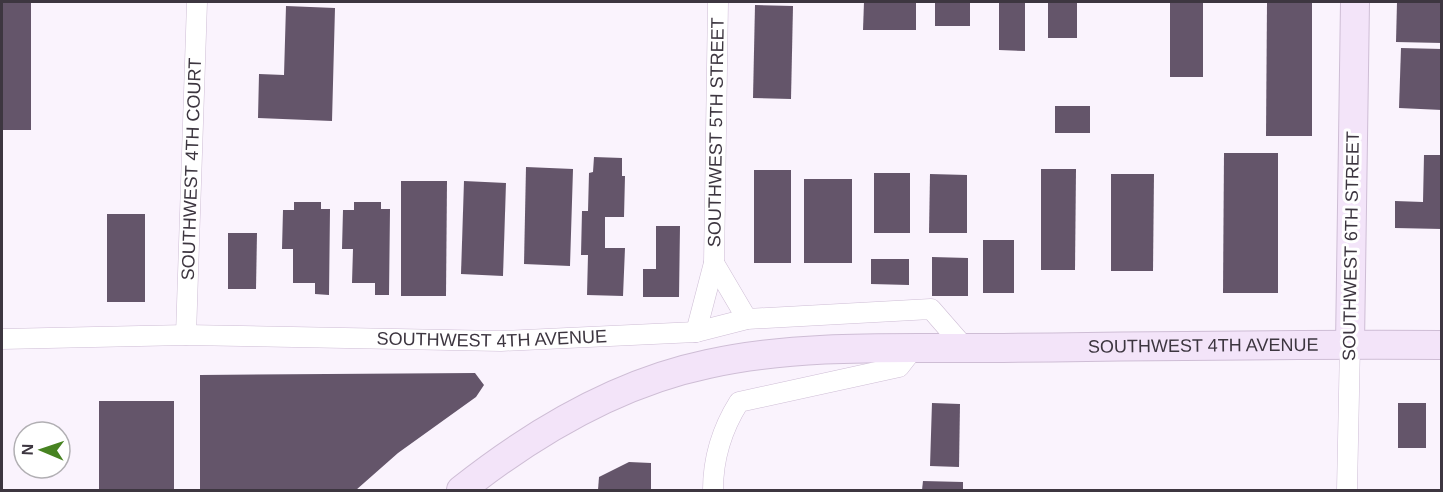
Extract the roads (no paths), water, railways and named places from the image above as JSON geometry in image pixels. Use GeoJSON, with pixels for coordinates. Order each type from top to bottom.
{"type":"FeatureCollection","features":[{"type":"Feature","properties":{"kind":"main road","name":"SOUTHWEST 6TH STREET"},"geometry":{"type":"LineString","coordinates":[[1350,345],[1355,2]]}},
{"type":"Feature","properties":{"kind":"main road","name":"SOUTHWEST 4TH AVENUE"},"geometry":{"type":"LineString","coordinates":[[461,490],[507,454],[579,412],[644,383],[707,364],[772,354],[964,348],[1442,345]]}},
{"type":"Feature","properties":{"kind":"street","name":"SOUTHWEST 4TH COURT"},"geometry":{"type":"LineString","coordinates":[[186,335],[197,2]]}},
{"type":"Feature","properties":{"kind":"street","name":"SOUTHWEST 5TH STREET"},"geometry":{"type":"LineString","coordinates":[[696,332],[714,263],[718,2]]}},
{"type":"Feature","properties":{"kind":"street","name":"SOUTHWEST 5TH STREET"},"geometry":{"type":"LineString","coordinates":[[714,263],[747,319]]}},
{"type":"Feature","properties":{"kind":"street","name":"SOUTHWEST 4TH AVENUE"},"geometry":{"type":"LineString","coordinates":[[2,339],[186,335],[501,341],[696,332],[747,319],[931,309],[964,348]]}},
{"type":"Feature","properties":{"kind":"street","name":"SOUTHWEST 6TH STREET"},"geometry":{"type":"LineString","coordinates":[[1347,490],[1350,345]]}},
{"type":"Feature","properties":{"kind":"street"},"geometry":{"type":"LineString","coordinates":[[713,490],[713,469],[726,423],[739,402],[899,367],[913,349]]}}]}
